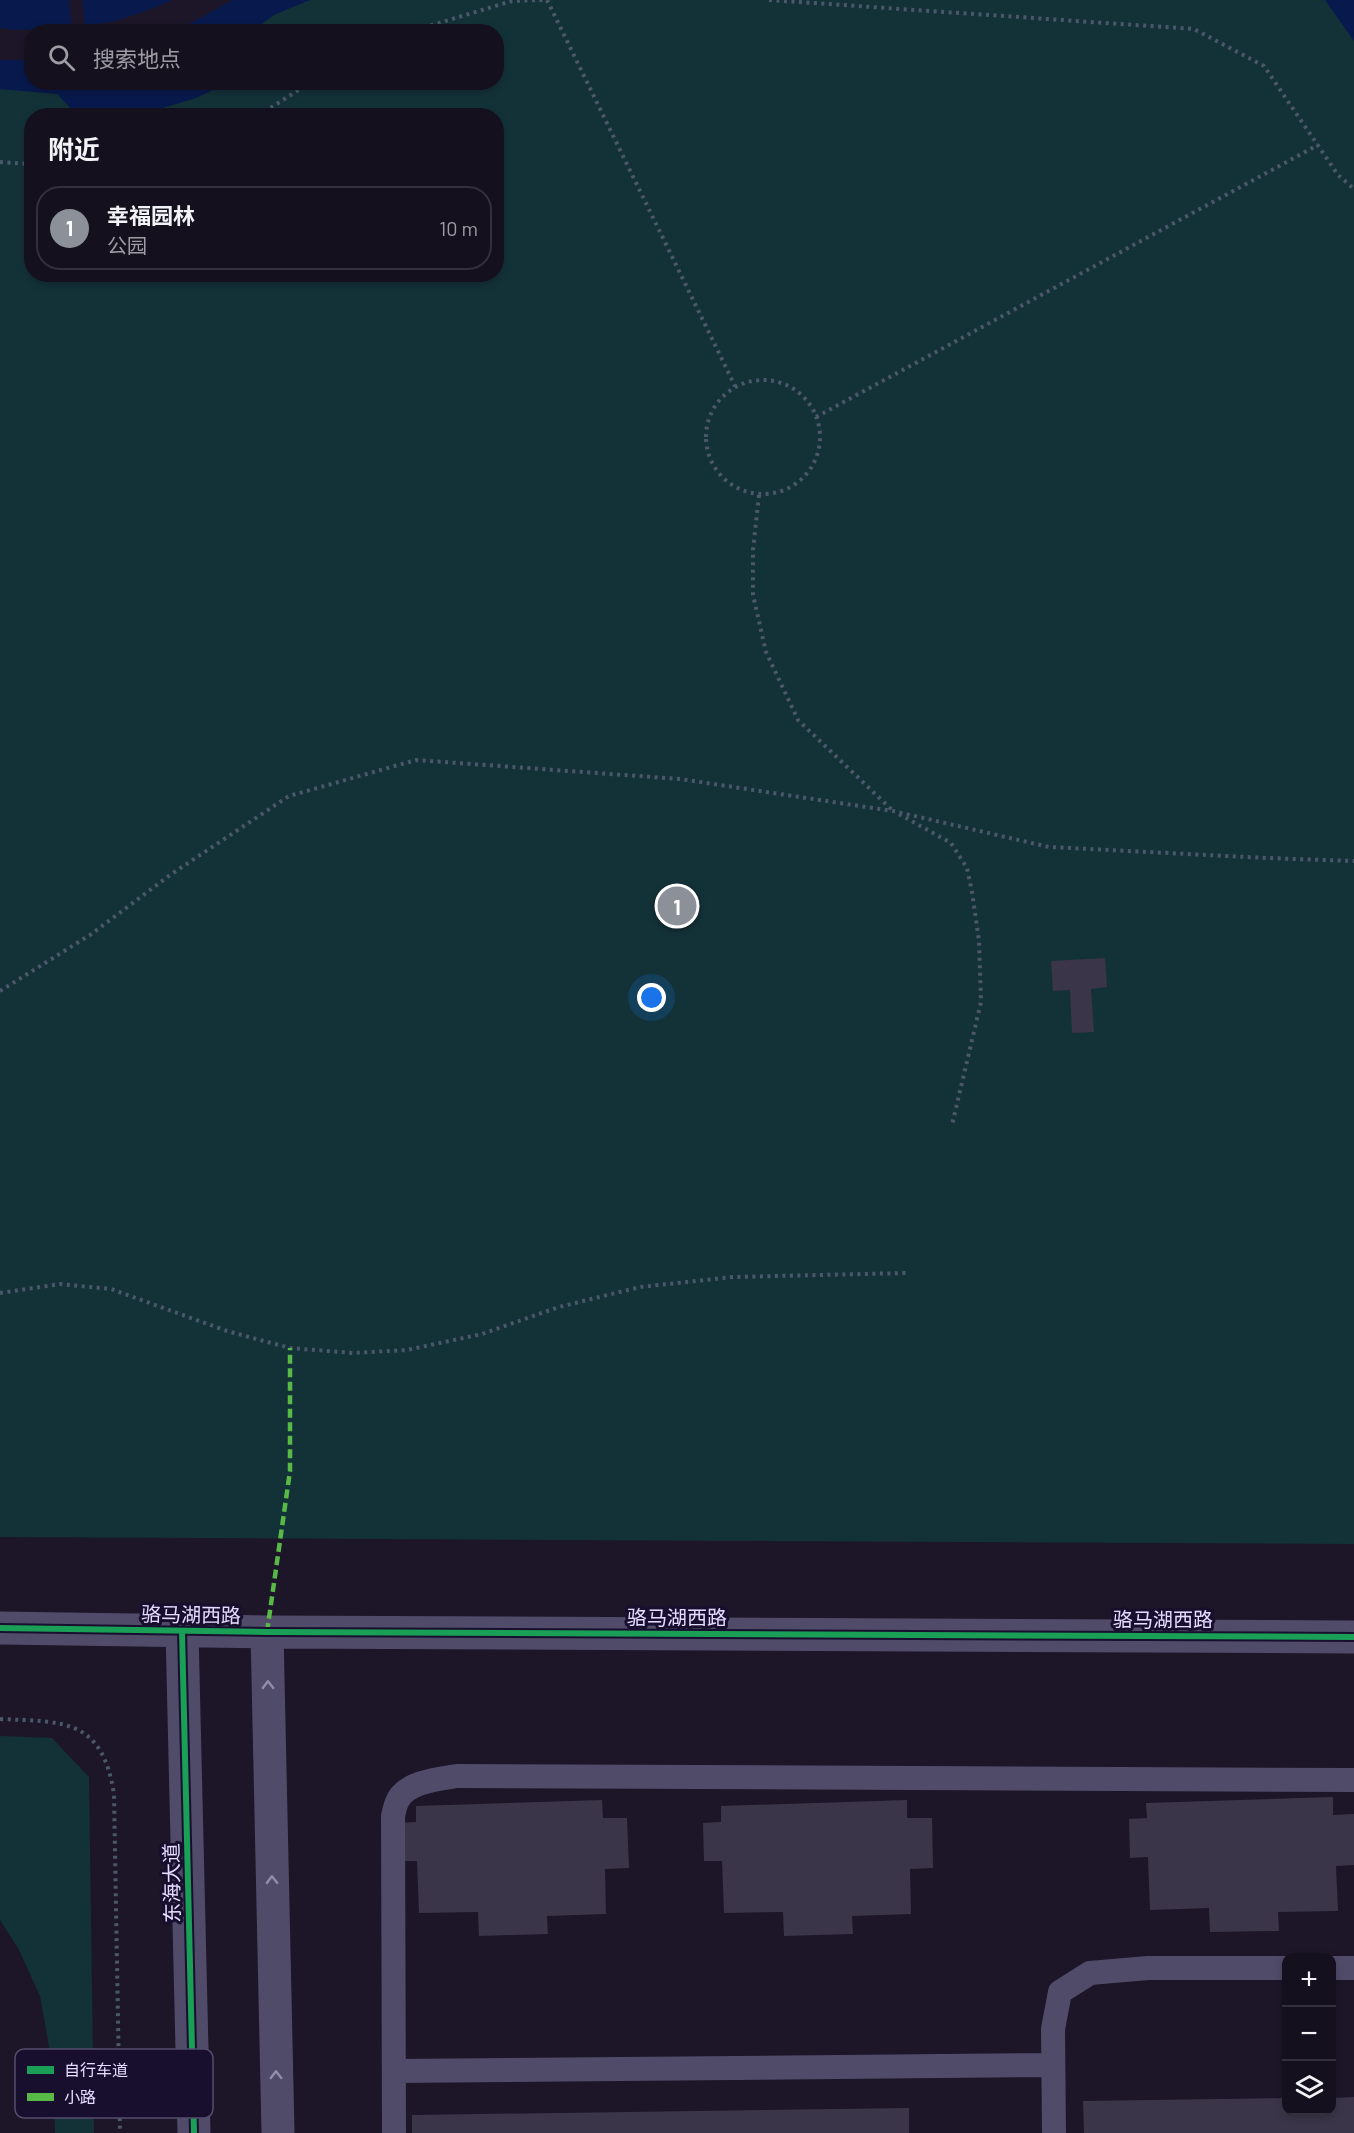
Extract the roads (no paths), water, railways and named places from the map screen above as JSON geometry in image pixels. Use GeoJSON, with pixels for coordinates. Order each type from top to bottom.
{"type":"FeatureCollection","features":[{"type":"Feature","properties":{"kind":"street","name":"骆马湖西路"},"geometry":{"type":"LineString","coordinates":[[0,1628],[267,1632],[1354,1637]]}},
{"type":"Feature","properties":{"kind":"street","name":"东海大道"},"geometry":{"type":"LineString","coordinates":[[182,1631],[192,2049]]}},
{"type":"Feature","properties":{"kind":"street"},"geometry":{"type":"LineString","coordinates":[[267,1632],[278,2133]]}},
{"type":"Feature","properties":{"kind":"street","name":"东海大道"},"geometry":{"type":"LineString","coordinates":[[194,2118],[194,2133]]}},
{"type":"Feature","properties":{"kind":"lane"},"geometry":{"type":"LineString","coordinates":[[394,2133],[393,1816],[397,1800],[407,1790],[430,1781],[457,1776],[1354,1780]]}},
{"type":"Feature","properties":{"kind":"lane"},"geometry":{"type":"LineString","coordinates":[[1054,2133],[1053,2029],[1060,1992],[1090,1973],[1148,1968],[1282,1968]]}},
{"type":"Feature","properties":{"kind":"lane"},"geometry":{"type":"LineString","coordinates":[[1336,1968],[1354,1968]]}},
{"type":"Feature","properties":{"kind":"lane"},"geometry":{"type":"LineString","coordinates":[[394,2071],[1053,2065]]}},
{"type":"Feature","properties":{"kind":"place","name":"幸福园林"},"geometry":{"type":"Point","coordinates":[677,906]}}]}
